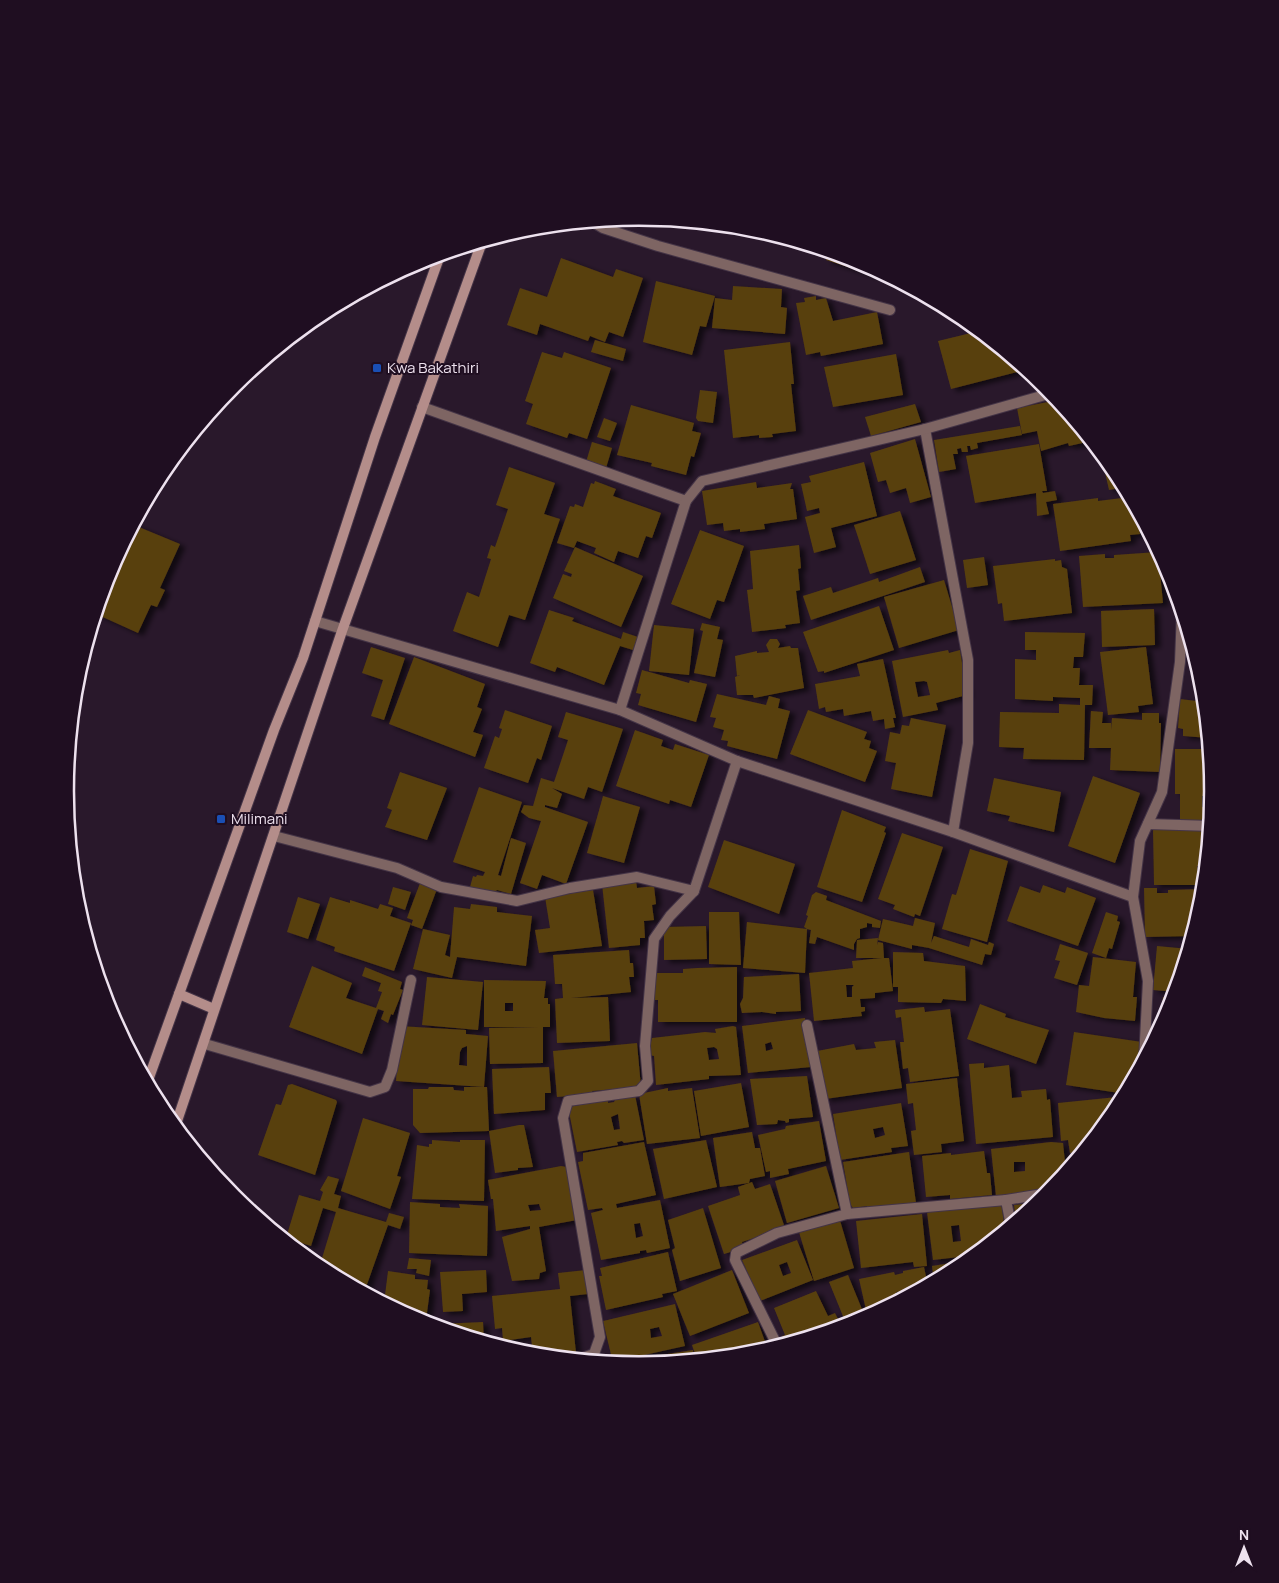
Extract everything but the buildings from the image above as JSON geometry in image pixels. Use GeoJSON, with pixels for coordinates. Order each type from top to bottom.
{"type":"FeatureCollection","features":[{"type":"Feature","properties":{"kind":"main road"},"geometry":{"type":"LineString","coordinates":[[178,1118],[205,1044],[214,1009],[342,631],[479,249]]}},
{"type":"Feature","properties":{"kind":"main road"},"geometry":{"type":"LineString","coordinates":[[150,1074],[315,621],[375,437],[437,264]]}},
{"type":"Feature","properties":{"kind":"main road"},"geometry":{"type":"LineString","coordinates":[[179,994],[214,1009]]}},
{"type":"Feature","properties":{"kind":"street"},"geometry":{"type":"LineString","coordinates":[[601,227],[668,249],[890,310]]}},
{"type":"Feature","properties":{"kind":"street"},"geometry":{"type":"LineString","coordinates":[[620,710],[686,501],[702,481],[925,429],[1044,395]]}},
{"type":"Feature","properties":{"kind":"street"},"geometry":{"type":"LineString","coordinates":[[422,407],[686,501]]}},
{"type":"Feature","properties":{"kind":"street"},"geometry":{"type":"LineString","coordinates":[[925,429],[968,660],[968,743],[953,832]]}},
{"type":"Feature","properties":{"kind":"street"},"geometry":{"type":"LineString","coordinates":[[315,621],[342,631],[620,710],[737,761],[953,832],[1133,897]]}},
{"type":"Feature","properties":{"kind":"street"},"geometry":{"type":"LineString","coordinates":[[1145,1046],[1148,981],[1133,897],[1140,841],[1162,792],[1180,662],[1181,630]]}},
{"type":"Feature","properties":{"kind":"street"},"geometry":{"type":"LineString","coordinates":[[592,1355],[594,1354],[600,1337],[563,1118],[564,1109],[568,1101],[639,1091],[648,1081],[646,1036],[654,939],[670,916],[694,890],[737,761]]}},
{"type":"Feature","properties":{"kind":"street"},"geometry":{"type":"LineString","coordinates":[[1148,824],[1204,826]]}},
{"type":"Feature","properties":{"kind":"street"},"geometry":{"type":"LineString","coordinates":[[274,836],[397,868],[441,887],[517,901],[570,888],[637,877],[694,890]]}},
{"type":"Feature","properties":{"kind":"street"},"geometry":{"type":"LineString","coordinates":[[205,1044],[370,1092],[385,1087],[392,1070],[412,980]]}},
{"type":"Feature","properties":{"kind":"street"},"geometry":{"type":"LineString","coordinates":[[807,1025],[847,1214]]}},
{"type":"Feature","properties":{"kind":"street"},"geometry":{"type":"LineString","coordinates":[[775,1340],[735,1260],[736,1253],[777,1233],[847,1214],[1006,1200],[1037,1195]]}},
{"type":"Feature","properties":{"kind":"street"},"geometry":{"type":"LineString","coordinates":[[1006,1200],[1010,1220]]}},
{"type":"Feature","properties":{"kind":"place","name":"Kwa Bakathiri"},"geometry":{"type":"Point","coordinates":[377,368]}},
{"type":"Feature","properties":{"kind":"place","name":"Milimani"},"geometry":{"type":"Point","coordinates":[221,819]}}]}
